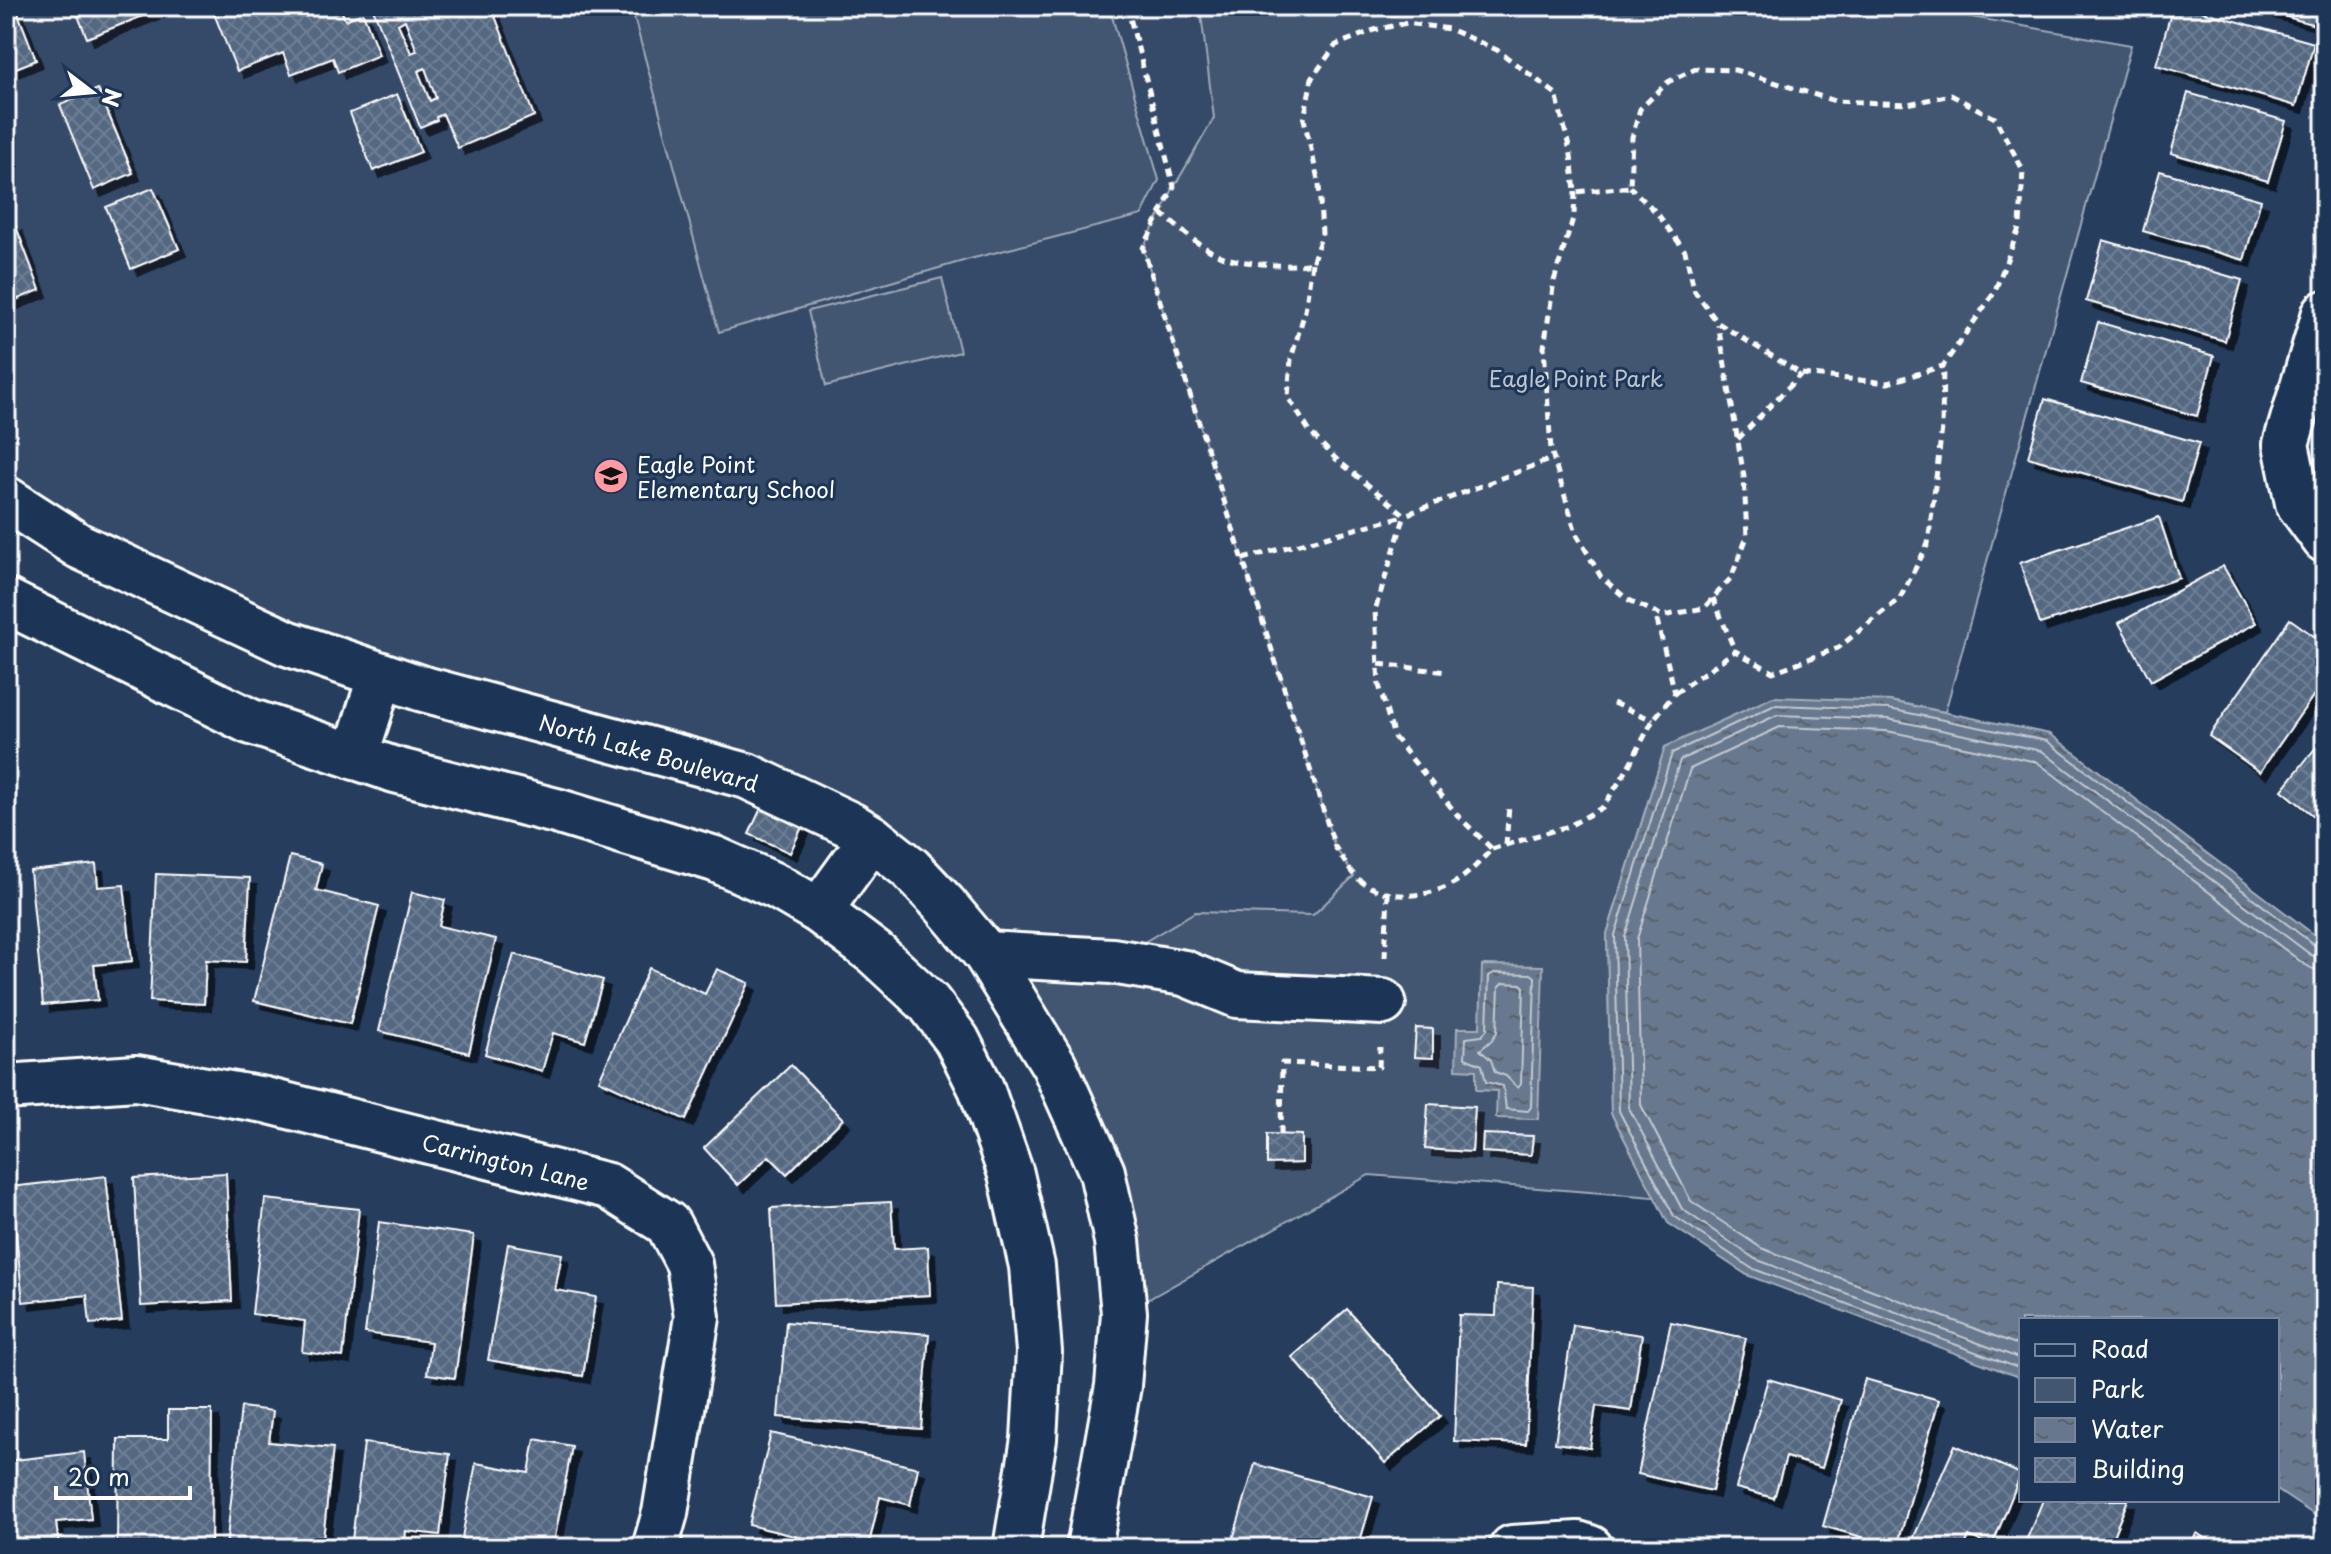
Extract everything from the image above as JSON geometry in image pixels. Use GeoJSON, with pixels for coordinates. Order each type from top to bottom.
{"type":"FeatureCollection","features":[{"type":"Feature","properties":{"kind":"street"},"geometry":{"type":"LineString","coordinates":[[2325,313],[2286,444],[2298,503],[2325,540]]}},
{"type":"Feature","properties":{"kind":"street","name":"North Lake Boulevard"},"geometry":{"type":"LineString","coordinates":[[6,499],[79,546],[287,643],[420,688],[747,776],[872,838],[910,868],[986,954],[1054,1065],[1102,1172],[1117,1241],[1124,1313],[1118,1386],[1089,1548]]}},
{"type":"Feature","properties":{"kind":"street"},"geometry":{"type":"LineString","coordinates":[[6,601],[249,721],[395,770],[556,811],[715,859],[778,887],[819,911],[875,953],[929,1003],[957,1040],[981,1088],[1011,1174],[1032,1266],[1039,1352],[1034,1439],[1016,1548]]}},
{"type":"Feature","properties":{"kind":"street"},"geometry":{"type":"LineString","coordinates":[[355,757],[381,675]]}},
{"type":"Feature","properties":{"kind":"street"},"geometry":{"type":"LineString","coordinates":[[819,911],[872,838]]}},
{"type":"Feature","properties":{"kind":"street"},"geometry":{"type":"LineString","coordinates":[[986,954],[1112,961],[1184,973],[1237,995],[1383,1002]]}},
{"type":"Feature","properties":{"kind":"street","name":"Carrington Lane"},"geometry":{"type":"LineString","coordinates":[[6,1087],[136,1078],[265,1100],[608,1186],[668,1224],[689,1264],[697,1317],[665,1513],[655,1548]]}},
{"type":"Feature","properties":{"kind":"street"},"geometry":{"type":"LineString","coordinates":[[1512,1548],[1578,1544],[1590,1548]]}},
{"type":"Feature","properties":{"kind":"path"},"geometry":{"type":"LineString","coordinates":[[1127,6],[1174,187],[1143,248],[1335,847],[1355,876],[1370,888],[1388,894],[1423,895],[1459,880],[1492,849],[1569,826],[1603,807],[1653,720],[1675,693],[1735,651]]}},
{"type":"Feature","properties":{"kind":"path"},"geometry":{"type":"LineString","coordinates":[[1405,515],[1336,459],[1310,432],[1288,397],[1291,359],[1305,311],[1312,263],[1322,234],[1319,184],[1304,119],[1312,78],[1336,45],[1374,30],[1407,23],[1449,29],[1497,50],[1556,94],[1571,155],[1575,192],[1574,215],[1554,281],[1544,347],[1554,458],[1576,533],[1601,577],[1627,599],[1663,616],[1704,608],[1731,578],[1747,537],[1744,477],[1718,323]]}},
{"type":"Feature","properties":{"kind":"path"},"geometry":{"type":"LineString","coordinates":[[1713,598],[1735,651],[1773,672],[1838,648],[1900,598],[1928,544],[1942,428],[1943,366],[1994,293],[2020,226],[2023,170],[1995,118],[1951,95],[1908,104],[1835,101],[1735,70],[1695,69],[1668,82],[1640,109],[1632,137],[1630,187],[1657,213],[1685,251],[1695,292],[1718,323],[1801,374],[1888,383],[1943,366]]}},
{"type":"Feature","properties":{"kind":"path"},"geometry":{"type":"LineString","coordinates":[[1575,192],[1630,187]]}},
{"type":"Feature","properties":{"kind":"path"},"geometry":{"type":"LineString","coordinates":[[1161,213],[1223,257],[1295,267],[1312,263]]}},
{"type":"Feature","properties":{"kind":"path"},"geometry":{"type":"LineString","coordinates":[[1738,439],[1801,374]]}},
{"type":"Feature","properties":{"kind":"path"},"geometry":{"type":"LineString","coordinates":[[1243,559],[1405,515],[1554,458]]}},
{"type":"Feature","properties":{"kind":"path"},"geometry":{"type":"LineString","coordinates":[[1405,515],[1375,610],[1379,685],[1394,737],[1459,817],[1492,849]]}},
{"type":"Feature","properties":{"kind":"path"},"geometry":{"type":"LineString","coordinates":[[1655,612],[1675,693]]}},
{"type":"Feature","properties":{"kind":"path"},"geometry":{"type":"LineString","coordinates":[[1379,664],[1447,672]]}},
{"type":"Feature","properties":{"kind":"path"},"geometry":{"type":"LineString","coordinates":[[1613,703],[1653,720]]}},
{"type":"Feature","properties":{"kind":"path"},"geometry":{"type":"LineString","coordinates":[[1506,845],[1509,805]]}},
{"type":"Feature","properties":{"kind":"shaded area","name":"Eagle Point Elementary School"},"geometry":{"type":"Polygon","coordinates":[[[6,6],[1200,6],[1214,118],[1143,248],[1335,847],[1355,876],[1313,915],[1195,912],[1112,961],[986,954],[872,838],[420,688],[6,499],[6,6]]]}},
{"type":"Feature","properties":{"kind":"green space"},"geometry":{"type":"Polygon","coordinates":[[[631,6],[1109,6],[1159,180],[1142,215],[970,259],[719,332],[631,6]]]}},
{"type":"Feature","properties":{"kind":"green space","name":"Eagle Point Park"},"geometry":{"type":"Polygon","coordinates":[[[1200,6],[1909,6],[2131,45],[1945,712],[1890,701],[1665,747],[1607,934],[1611,1113],[1655,1197],[1369,1175],[1124,1313],[1117,1241],[986,954],[1112,961],[1195,912],[1313,915],[1354,876],[1335,847],[1143,248],[1214,118],[1200,6]]]}},
{"type":"Feature","properties":{"kind":"green space"},"geometry":{"type":"Polygon","coordinates":[[[942,278],[960,352],[826,386],[808,311],[942,278]]]}},
{"type":"Feature","properties":{"kind":"water"},"geometry":{"type":"Polygon","coordinates":[[[1773,697],[1890,701],[2050,734],[2325,943],[2325,1522],[2279,1491],[2279,1318],[2019,1318],[2019,1377],[1747,1275],[1668,1223],[1611,1113],[1607,934],[1665,747],[1773,697]]]}},
{"type":"Feature","properties":{"kind":"water"},"geometry":{"type":"Polygon","coordinates":[[[1482,965],[1543,966],[1538,1119],[1496,1118],[1497,1091],[1476,1090],[1476,1070],[1456,1069],[1457,1028],[1480,1028],[1482,965]]]}},
{"type":"Feature","properties":{"kind":"building"},"geometry":{"type":"Polygon","coordinates":[[[6,6],[15,6],[36,60],[6,72],[6,6]]]}},
{"type":"Feature","properties":{"kind":"building"},"geometry":{"type":"Polygon","coordinates":[[[74,6],[168,6],[87,38],[74,6]]]}},
{"type":"Feature","properties":{"kind":"building"},"geometry":{"type":"Polygon","coordinates":[[[211,6],[340,6],[345,20],[363,13],[379,55],[338,72],[333,58],[291,74],[283,53],[237,71],[211,6]]]}},
{"type":"Feature","properties":{"kind":"building"},"geometry":{"type":"Polygon","coordinates":[[[372,6],[491,6],[534,116],[458,148],[443,114],[420,127],[372,6]],[[405,20],[398,24],[411,53],[417,51],[405,20]],[[425,68],[418,71],[430,101],[436,98],[425,68]]]}},
{"type":"Feature","properties":{"kind":"building"},"geometry":{"type":"Polygon","coordinates":[[[2173,6],[2183,6],[2314,43],[2296,106],[2156,65],[2173,6]]]}},
{"type":"Feature","properties":{"kind":"building"},"geometry":{"type":"Polygon","coordinates":[[[2249,6],[2325,6],[2325,16],[2322,27],[2249,6]]]}},
{"type":"Feature","properties":{"kind":"building"},"geometry":{"type":"Polygon","coordinates":[[[98,89],[133,173],[94,190],[60,105],[98,89]]]}},
{"type":"Feature","properties":{"kind":"building"},"geometry":{"type":"Polygon","coordinates":[[[2188,93],[2286,121],[2268,181],[2171,153],[2188,93]]]}},
{"type":"Feature","properties":{"kind":"building"},"geometry":{"type":"Polygon","coordinates":[[[397,94],[421,152],[373,171],[350,113],[397,94]]]}},
{"type":"Feature","properties":{"kind":"building"},"geometry":{"type":"Polygon","coordinates":[[[2160,171],[2261,200],[2244,260],[2143,231],[2160,171]]]}},
{"type":"Feature","properties":{"kind":"building"},"geometry":{"type":"Polygon","coordinates":[[[153,188],[179,249],[131,269],[106,207],[153,188]]]}},
{"type":"Feature","properties":{"kind":"building"},"geometry":{"type":"Polygon","coordinates":[[[15,224],[40,290],[6,304],[6,227],[15,224]]]}},
{"type":"Feature","properties":{"kind":"building"},"geometry":{"type":"Polygon","coordinates":[[[2103,240],[2242,280],[2225,341],[2086,301],[2103,240]]]}},
{"type":"Feature","properties":{"kind":"building"},"geometry":{"type":"Polygon","coordinates":[[[2098,322],[2214,356],[2197,416],[2081,383],[2098,322]]]}},
{"type":"Feature","properties":{"kind":"building"},"geometry":{"type":"Polygon","coordinates":[[[2045,399],[2199,443],[2182,502],[2028,457],[2045,399]]]}},
{"type":"Feature","properties":{"kind":"building"},"geometry":{"type":"Polygon","coordinates":[[[2159,517],[2179,578],[2040,624],[2020,563],[2159,517]]]}},
{"type":"Feature","properties":{"kind":"building"},"geometry":{"type":"Polygon","coordinates":[[[2223,566],[2256,623],[2151,681],[2119,623],[2223,566]]]}},
{"type":"Feature","properties":{"kind":"building"},"geometry":{"type":"Polygon","coordinates":[[[2290,619],[2325,644],[2325,679],[2260,772],[2209,736],[2290,619]]]}},
{"type":"Feature","properties":{"kind":"building"},"geometry":{"type":"Polygon","coordinates":[[[2325,736],[2325,825],[2282,790],[2325,736]]]}},
{"type":"Feature","properties":{"kind":"building"},"geometry":{"type":"Polygon","coordinates":[[[761,808],[802,827],[790,853],[749,834],[761,808]]]}},
{"type":"Feature","properties":{"kind":"building"},"geometry":{"type":"Polygon","coordinates":[[[290,856],[322,864],[316,890],[379,906],[350,1024],[254,1001],[290,856]]]}},
{"type":"Feature","properties":{"kind":"building"},"geometry":{"type":"Polygon","coordinates":[[[96,864],[98,887],[124,885],[132,961],[94,965],[98,1000],[43,1005],[30,871],[96,864]]]}},
{"type":"Feature","properties":{"kind":"building"},"geometry":{"type":"Polygon","coordinates":[[[156,874],[250,878],[246,962],[206,960],[204,1004],[150,1001],[156,874]]]}},
{"type":"Feature","properties":{"kind":"building"},"geometry":{"type":"Polygon","coordinates":[[[412,892],[445,900],[439,926],[496,939],[469,1053],[379,1031],[412,892]]]}},
{"type":"Feature","properties":{"kind":"building"},"geometry":{"type":"Polygon","coordinates":[[[514,954],[603,980],[585,1042],[553,1033],[542,1071],[485,1054],[514,954]]]}},
{"type":"Feature","properties":{"kind":"building"},"geometry":{"type":"Polygon","coordinates":[[[649,968],[705,994],[717,969],[749,983],[686,1120],[599,1080],[649,968]]]}},
{"type":"Feature","properties":{"kind":"building"},"geometry":{"type":"Polygon","coordinates":[[[1416,1028],[1433,1029],[1433,1058],[1414,1057],[1416,1028]]]}},
{"type":"Feature","properties":{"kind":"building"},"geometry":{"type":"Polygon","coordinates":[[[791,1065],[843,1119],[787,1174],[769,1156],[738,1185],[704,1148],[791,1065]]]}},
{"type":"Feature","properties":{"kind":"building"},"geometry":{"type":"Polygon","coordinates":[[[1428,1104],[1475,1107],[1472,1152],[1425,1149],[1428,1104]]]}},
{"type":"Feature","properties":{"kind":"building"},"geometry":{"type":"Polygon","coordinates":[[[1267,1134],[1302,1135],[1302,1163],[1267,1164],[1267,1134]]]}},
{"type":"Feature","properties":{"kind":"building"},"geometry":{"type":"Polygon","coordinates":[[[1483,1134],[1533,1136],[1531,1155],[1482,1152],[1483,1134]]]}},
{"type":"Feature","properties":{"kind":"building"},"geometry":{"type":"Polygon","coordinates":[[[226,1173],[232,1301],[141,1306],[134,1178],[226,1173]]]}},
{"type":"Feature","properties":{"kind":"building"},"geometry":{"type":"Polygon","coordinates":[[[106,1176],[122,1321],[90,1324],[87,1295],[23,1302],[11,1187],[106,1176]]]}},
{"type":"Feature","properties":{"kind":"building"},"geometry":{"type":"Polygon","coordinates":[[[265,1199],[359,1209],[343,1357],[302,1352],[305,1321],[252,1314],[265,1199]]]}},
{"type":"Feature","properties":{"kind":"building"},"geometry":{"type":"Polygon","coordinates":[[[891,1202],[894,1249],[928,1247],[930,1295],[776,1303],[771,1208],[891,1202]]]}},
{"type":"Feature","properties":{"kind":"building"},"geometry":{"type":"Polygon","coordinates":[[[379,1222],[474,1235],[455,1378],[427,1374],[431,1342],[365,1333],[379,1222]]]}},
{"type":"Feature","properties":{"kind":"building"},"geometry":{"type":"Polygon","coordinates":[[[508,1244],[562,1254],[555,1290],[596,1297],[583,1376],[488,1360],[508,1244]]]}},
{"type":"Feature","properties":{"kind":"building"},"geometry":{"type":"Polygon","coordinates":[[[1497,1285],[1533,1287],[1526,1444],[1454,1441],[1459,1315],[1496,1316],[1497,1285]]]}},
{"type":"Feature","properties":{"kind":"building"},"geometry":{"type":"Polygon","coordinates":[[[1347,1309],[1440,1416],[1385,1463],[1292,1357],[1347,1309]]]}},
{"type":"Feature","properties":{"kind":"building"},"geometry":{"type":"Polygon","coordinates":[[[786,1322],[929,1334],[921,1429],[778,1417],[786,1322]]]}},
{"type":"Feature","properties":{"kind":"building"},"geometry":{"type":"Polygon","coordinates":[[[1671,1322],[1746,1338],[1712,1491],[1638,1474],[1671,1322]]]}},
{"type":"Feature","properties":{"kind":"building"},"geometry":{"type":"Polygon","coordinates":[[[1573,1325],[1642,1335],[1631,1411],[1596,1406],[1590,1448],[1555,1443],[1573,1325]]]}},
{"type":"Feature","properties":{"kind":"building"},"geometry":{"type":"Polygon","coordinates":[[[1768,1379],[1841,1400],[1822,1468],[1786,1457],[1774,1498],[1736,1488],[1768,1379]]]}},
{"type":"Feature","properties":{"kind":"building"},"geometry":{"type":"Polygon","coordinates":[[[1865,1379],[1939,1400],[1897,1547],[1823,1526],[1865,1379]]]}},
{"type":"Feature","properties":{"kind":"building"},"geometry":{"type":"Polygon","coordinates":[[[241,1407],[273,1411],[269,1442],[333,1448],[322,1548],[226,1548],[241,1407]]]}},
{"type":"Feature","properties":{"kind":"building"},"geometry":{"type":"Polygon","coordinates":[[[168,1410],[212,1410],[211,1548],[117,1548],[118,1439],[168,1439],[168,1410]]]}},
{"type":"Feature","properties":{"kind":"building"},"geometry":{"type":"Polygon","coordinates":[[[771,1433],[918,1468],[910,1505],[880,1497],[868,1548],[844,1548],[749,1525],[771,1433]]]}},
{"type":"Feature","properties":{"kind":"building"},"geometry":{"type":"Polygon","coordinates":[[[535,1439],[572,1446],[553,1548],[460,1548],[476,1463],[529,1473],[535,1439]]]}},
{"type":"Feature","properties":{"kind":"building"},"geometry":{"type":"Polygon","coordinates":[[[364,1443],[450,1454],[440,1535],[406,1531],[404,1548],[351,1548],[364,1443]]]}},
{"type":"Feature","properties":{"kind":"building"},"geometry":{"type":"Polygon","coordinates":[[[1955,1445],[2019,1473],[1992,1546],[1969,1536],[1964,1548],[1909,1548],[1955,1445]]]}},
{"type":"Feature","properties":{"kind":"building"},"geometry":{"type":"Polygon","coordinates":[[[84,1452],[91,1519],[56,1522],[59,1548],[6,1548],[6,1461],[84,1452]]]}},
{"type":"Feature","properties":{"kind":"building"},"geometry":{"type":"Polygon","coordinates":[[[1255,1464],[1373,1497],[1358,1548],[1263,1548],[1233,1539],[1255,1464]]]}},
{"type":"Feature","properties":{"kind":"building"},"geometry":{"type":"Polygon","coordinates":[[[2042,1502],[2127,1502],[2108,1548],[2023,1548],[2042,1502]]]}},
{"type":"Feature","properties":{"kind":"building"},"geometry":{"type":"Polygon","coordinates":[[[2197,1533],[2219,1548],[2187,1548],[2197,1533]]]}},
{"type":"Feature","properties":{"kind":"place","name":"Eagle Point Elementary School"},"geometry":{"type":"Point","coordinates":[611,476]}}]}
